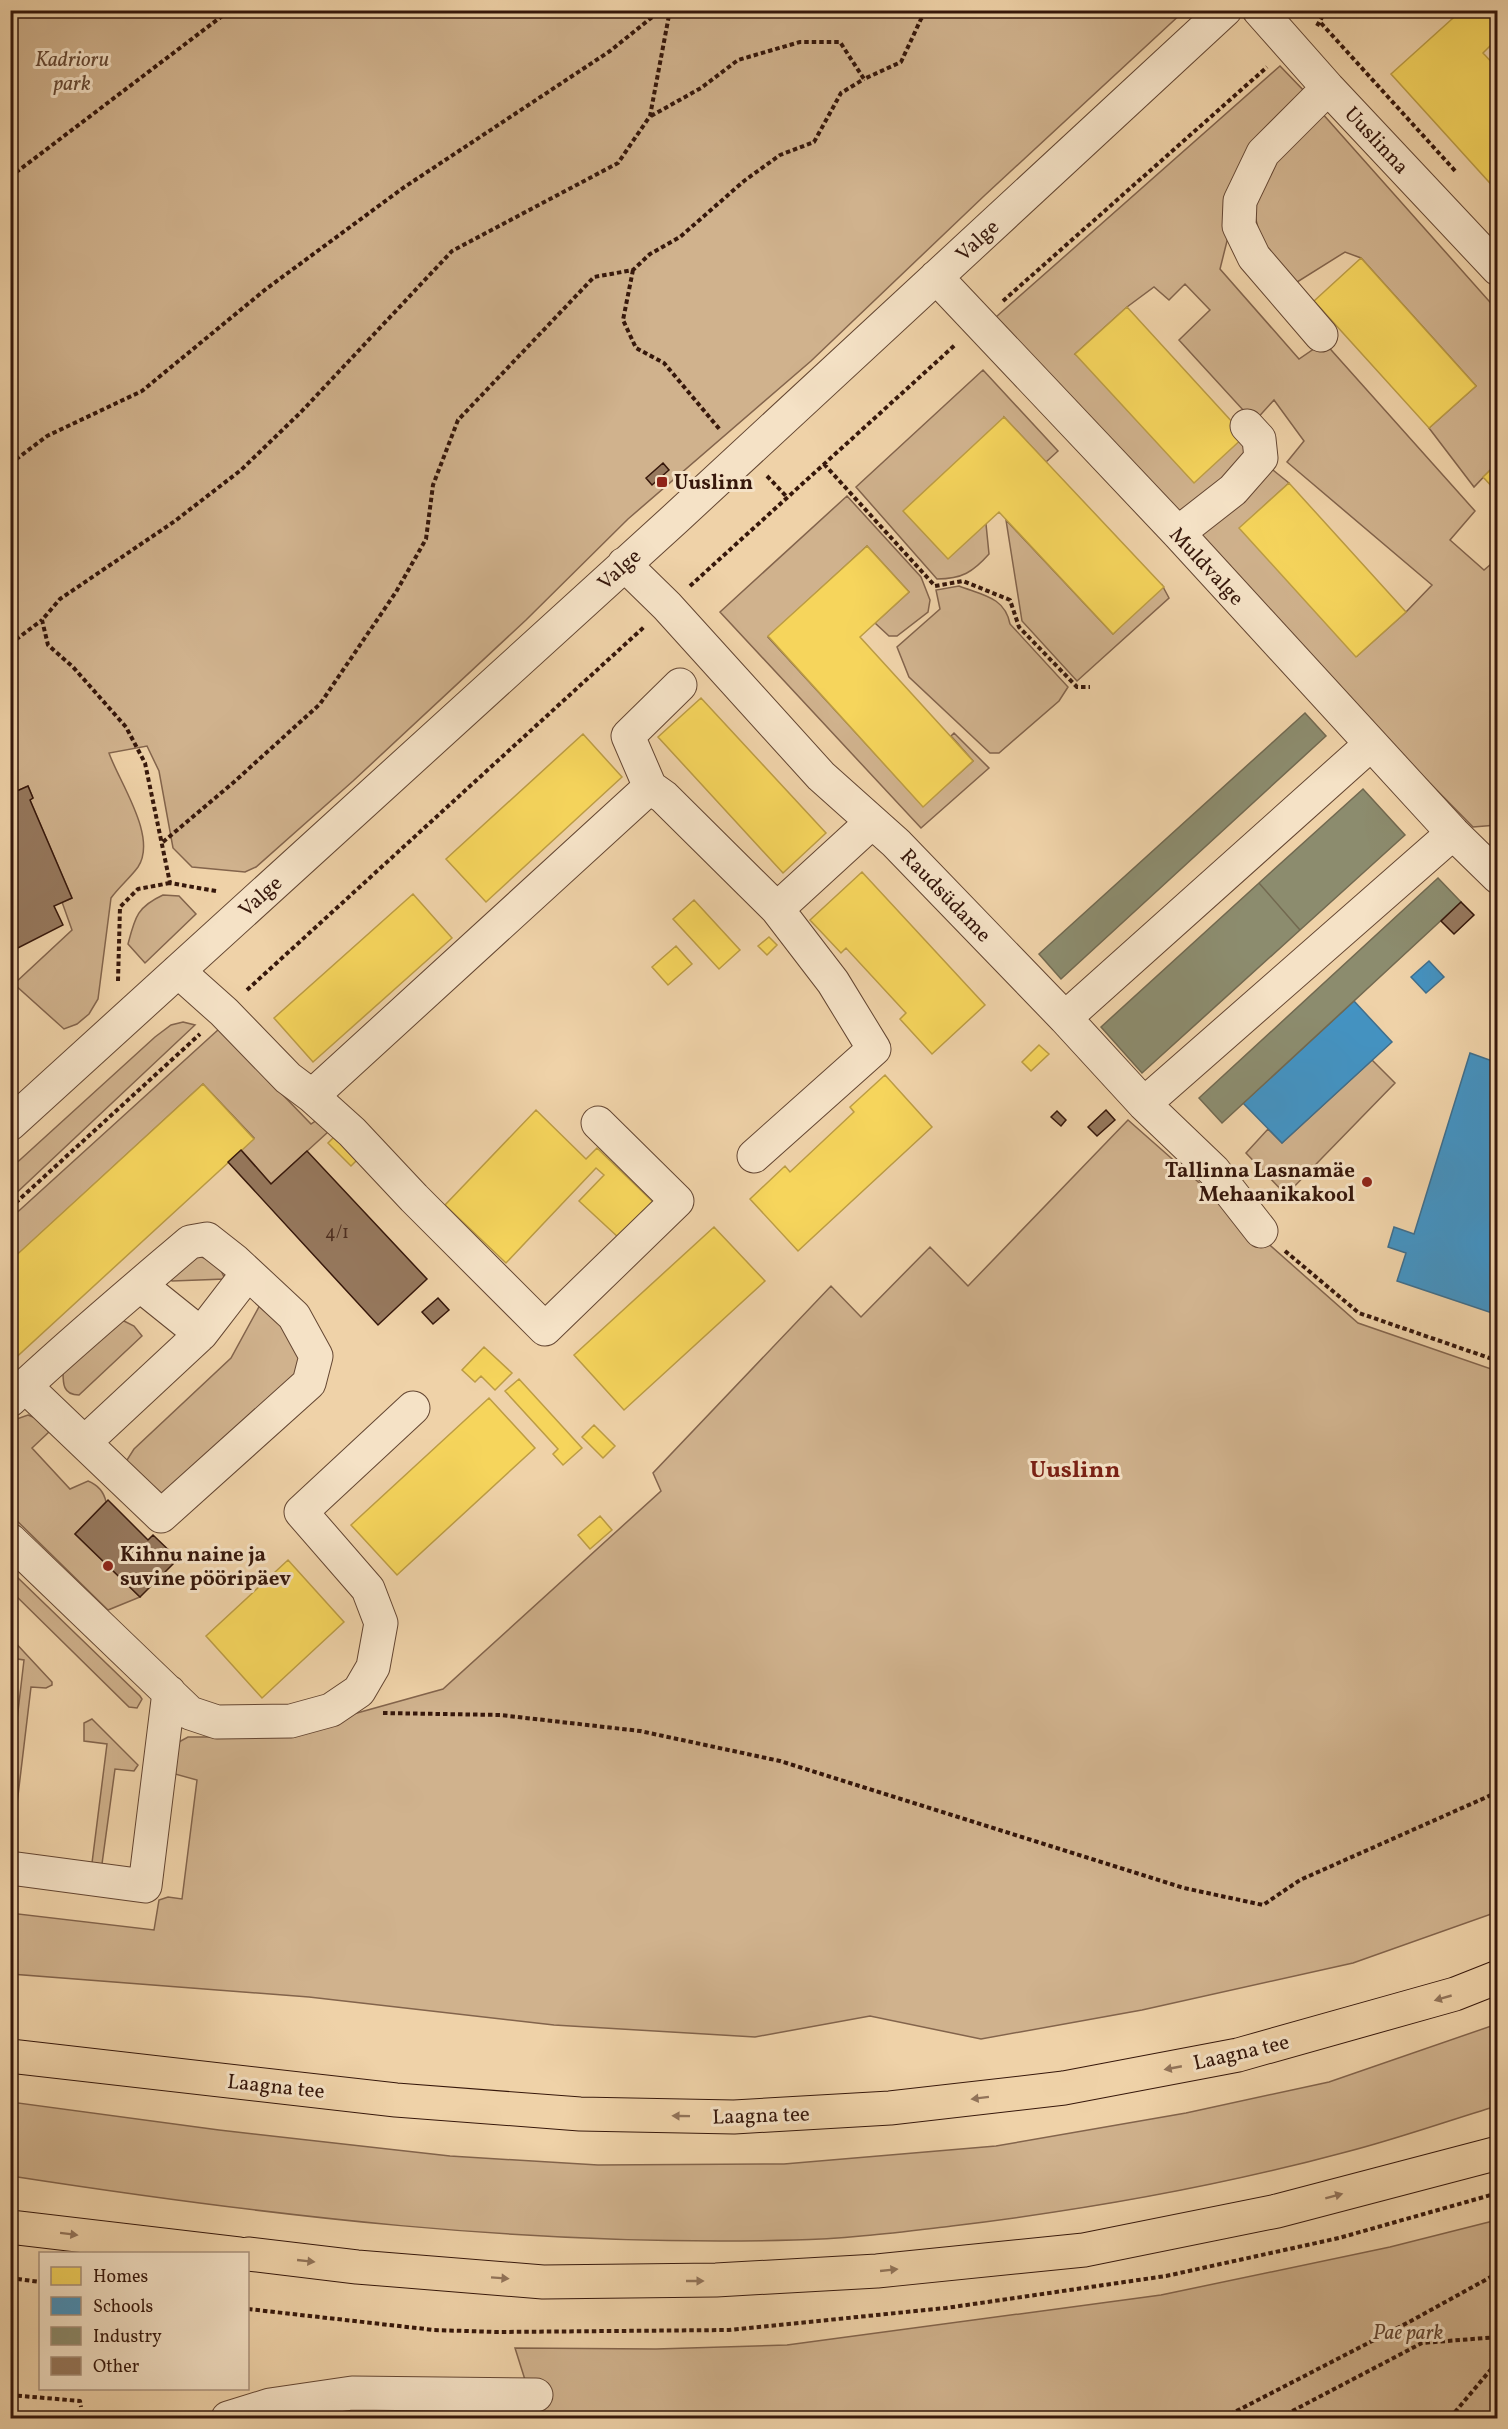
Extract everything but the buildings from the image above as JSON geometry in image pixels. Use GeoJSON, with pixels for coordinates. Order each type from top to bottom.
{"type":"FeatureCollection","features":[{"type":"Feature","properties":{"kind":"main road","name":"Laagna tee"},"geometry":{"type":"LineString","coordinates":[[10,2056],[396,2100],[580,2114],[734,2117],[890,2108],[1064,2088],[1238,2055],[1455,1994],[1497,1977]]}},
{"type":"Feature","properties":{"kind":"main road"},"geometry":{"type":"LineString","coordinates":[[249,2254],[357,2267],[543,2282],[716,2280],[878,2271],[1084,2250],[1277,2211],[1497,2153]]}},
{"type":"Feature","properties":{"kind":"main road"},"geometry":{"type":"LineString","coordinates":[[10,2227],[230,2252]]}},
{"type":"Feature","properties":{"kind":"street","name":"Valge"},"geometry":{"type":"LineString","coordinates":[[10,1124],[624,564],[1225,10]]}},
{"type":"Feature","properties":{"kind":"street","name":"Uuslinna"},"geometry":{"type":"LineString","coordinates":[[1259,10],[1328,88],[1497,269]]}},
{"type":"Feature","properties":{"kind":"street"},"geometry":{"type":"LineString","coordinates":[[1321,335],[1254,257],[1239,226],[1240,201],[1263,153],[1328,88]]}},
{"type":"Feature","properties":{"kind":"street","name":"Muldvalge"},"geometry":{"type":"LineString","coordinates":[[936,277],[1178,533],[1453,833],[1491,858]]}},
{"type":"Feature","properties":{"kind":"street"},"geometry":{"type":"LineString","coordinates":[[1178,533],[1233,490],[1261,458],[1259,439],[1247,426]]}},
{"type":"Feature","properties":{"kind":"street","name":"Raudsüdame"},"geometry":{"type":"LineString","coordinates":[[624,564],[667,606],[821,776],[896,843],[1065,1018],[1144,1104],[1214,1171],[1261,1231]]}},
{"type":"Feature","properties":{"kind":"street"},"geometry":{"type":"LineString","coordinates":[[680,685],[628,736],[650,787],[664,797],[777,909],[833,981],[874,1049],[754,1156]]}},
{"type":"Feature","properties":{"kind":"street"},"geometry":{"type":"LineString","coordinates":[[1065,1018],[1371,744]]}},
{"type":"Feature","properties":{"kind":"street"},"geometry":{"type":"LineString","coordinates":[[312,1096],[650,787]]}},
{"type":"Feature","properties":{"kind":"street"},"geometry":{"type":"LineString","coordinates":[[777,909],[873,822]]}},
{"type":"Feature","properties":{"kind":"street"},"geometry":{"type":"LineString","coordinates":[[1144,1104],[1453,833]]}},
{"type":"Feature","properties":{"kind":"street"},"geometry":{"type":"LineString","coordinates":[[178,971],[224,1012],[288,1078],[352,1132],[414,1198],[545,1329],[677,1201],[598,1123]]}},
{"type":"Feature","properties":{"kind":"street"},"geometry":{"type":"LineString","coordinates":[[207,1239],[248,1273],[294,1316],[316,1356],[309,1383],[161,1516],[85,1443],[18,1393],[190,1242],[207,1239]]}},
{"type":"Feature","properties":{"kind":"street"},"geometry":{"type":"LineString","coordinates":[[85,1443],[201,1334],[248,1273]]}},
{"type":"Feature","properties":{"kind":"street"},"geometry":{"type":"LineString","coordinates":[[140,1285],[201,1334]]}},
{"type":"Feature","properties":{"kind":"street"},"geometry":{"type":"LineString","coordinates":[[10,1540],[190,1713],[217,1722],[291,1721],[331,1710],[359,1691],[373,1667],[381,1623],[368,1589],[301,1512],[412,1408]]}},
{"type":"Feature","properties":{"kind":"street"},"geometry":{"type":"LineString","coordinates":[[10,1868],[145,1886],[169,1692]]}},
{"type":"Feature","properties":{"kind":"street"},"geometry":{"type":"LineString","coordinates":[[228,2418],[270,2404],[352,2393],[536,2395]]}},
{"type":"Feature","properties":{"kind":"path"},"geometry":{"type":"LineString","coordinates":[[10,177],[231,10]]}},
{"type":"Feature","properties":{"kind":"path"},"geometry":{"type":"LineString","coordinates":[[10,464],[47,436],[142,391],[266,289],[376,208],[610,51],[661,10]]}},
{"type":"Feature","properties":{"kind":"path"},"geometry":{"type":"LineString","coordinates":[[10,644],[42,620],[60,598],[175,521],[241,470],[301,412],[452,251],[618,163],[650,116],[670,10]]}},
{"type":"Feature","properties":{"kind":"path"},"geometry":{"type":"LineString","coordinates":[[163,842],[234,782],[320,704],[396,592],[426,539],[433,485],[458,420],[594,277],[633,270],[650,254],[680,237],[744,182],[780,155],[814,142],[841,93],[864,79],[901,62],[921,19],[929,10]]}},
{"type":"Feature","properties":{"kind":"path"},"geometry":{"type":"LineString","coordinates":[[1321,23],[1459,175]]}},
{"type":"Feature","properties":{"kind":"path"},"geometry":{"type":"LineString","coordinates":[[650,116],[701,88],[738,60],[800,42],[840,42],[864,79]]}},
{"type":"Feature","properties":{"kind":"path"},"geometry":{"type":"LineString","coordinates":[[633,270],[623,320],[636,348],[664,363],[725,437]]}},
{"type":"Feature","properties":{"kind":"path"},"geometry":{"type":"LineString","coordinates":[[824,464],[935,586],[963,581],[1010,600],[1019,627],[1077,687],[1090,687]]}},
{"type":"Feature","properties":{"kind":"path"},"geometry":{"type":"LineString","coordinates":[[765,474],[787,497]]}},
{"type":"Feature","properties":{"kind":"path"},"geometry":{"type":"LineString","coordinates":[[42,620],[48,645],[73,667],[126,727],[146,763],[170,884]]}},
{"type":"Feature","properties":{"kind":"path"},"geometry":{"type":"LineString","coordinates":[[131,1014],[118,985],[120,907],[138,889],[170,884],[209,890],[254,902]]}},
{"type":"Feature","properties":{"kind":"path"},"geometry":{"type":"LineString","coordinates":[[1261,1231],[1359,1313],[1497,1361]]}},
{"type":"Feature","properties":{"kind":"path"},"geometry":{"type":"LineString","coordinates":[[331,1710],[500,1716],[640,1731],[780,1761],[1184,1888],[1263,1905],[1300,1880],[1497,1792]]}},
{"type":"Feature","properties":{"kind":"path"},"geometry":{"type":"LineString","coordinates":[[1223,2418],[1368,2344],[1497,2273]]}},
{"type":"Feature","properties":{"kind":"path"},"geometry":{"type":"LineString","coordinates":[[10,2278],[39,2282]]}},
{"type":"Feature","properties":{"kind":"path"},"geometry":{"type":"LineString","coordinates":[[1279,2418],[1422,2343],[1497,2337]]}},
{"type":"Feature","properties":{"kind":"path"},"geometry":{"type":"LineString","coordinates":[[1450,2418],[1497,2361]]}},
{"type":"Feature","properties":{"kind":"path"},"geometry":{"type":"LineString","coordinates":[[10,2395],[80,2401],[81,2407]]}},
{"type":"Feature","properties":{"kind":"green space","name":"Kadrioru park"},"geometry":{"type":"Polygon","coordinates":[[[10,11],[1184,11],[984,196],[811,361],[628,519],[526,620],[353,781],[256,867],[245,872],[192,867],[173,848],[159,771],[147,746],[109,753],[140,825],[143,855],[138,867],[111,898],[98,999],[89,1014],[77,1024],[64,1029],[14,984],[72,930],[62,902],[72,898],[30,800],[33,798],[28,786],[11,794],[10,11]]]}},
{"type":"Feature","properties":{"kind":"green space"},"geometry":{"type":"Polygon","coordinates":[[[1280,66],[1306,93],[1228,237],[1220,269],[1299,359],[1324,342],[1475,511],[1450,540],[1484,570],[1497,559],[1497,825],[1473,827],[1191,540],[1268,466],[1289,483],[1240,528],[1357,656],[1432,585],[1287,462],[1304,441],[1274,400],[1254,422],[1179,340],[1210,310],[1185,284],[1169,300],[1154,287],[1127,307],[1075,354],[1245,436],[1249,463],[1198,508],[1175,511],[996,317],[1280,66]]]}},
{"type":"Feature","properties":{"kind":"green space"},"geometry":{"type":"Polygon","coordinates":[[[1321,112],[1497,310],[1497,463],[1474,487],[1429,428],[1476,386],[1361,258],[1345,252],[1294,284],[1262,244],[1253,208],[1271,163],[1321,112]]]}},
{"type":"Feature","properties":{"kind":"green space"},"geometry":{"type":"Polygon","coordinates":[[[983,370],[1058,451],[1046,462],[1004,417],[986,524],[989,554],[978,566],[960,576],[937,579],[856,487],[983,370]]]}},
{"type":"Feature","properties":{"kind":"green space"},"geometry":{"type":"Polygon","coordinates":[[[847,496],[921,577],[930,600],[928,612],[897,636],[889,636],[875,623],[909,592],[867,546],[768,637],[923,806],[973,761],[951,736],[954,733],[989,768],[921,828],[720,612],[847,496]]]}},
{"type":"Feature","properties":{"kind":"green space"},"geometry":{"type":"Polygon","coordinates":[[[1006,520],[1113,634],[1162,585],[1169,598],[1077,681],[1022,621],[1006,520]]]}},
{"type":"Feature","properties":{"kind":"green space"},"geometry":{"type":"Polygon","coordinates":[[[959,586],[998,602],[1010,624],[1068,687],[1059,701],[999,753],[990,753],[909,677],[897,647],[940,609],[936,590],[959,586]]]}},
{"type":"Feature","properties":{"kind":"green space"},"geometry":{"type":"Polygon","coordinates":[[[163,895],[179,896],[196,914],[145,963],[128,944],[130,935],[142,909],[163,895]]]}},
{"type":"Feature","properties":{"kind":"green space"},"geometry":{"type":"Polygon","coordinates":[[[183,1022],[195,1025],[11,1198],[11,1168],[155,1037],[171,1025],[183,1022]]]}},
{"type":"Feature","properties":{"kind":"green space"},"geometry":{"type":"Polygon","coordinates":[[[219,1029],[311,1124],[317,1120],[328,1132],[271,1184],[241,1150],[254,1138],[203,1084],[11,1261],[11,1218],[219,1029]]]}},
{"type":"Feature","properties":{"kind":"green space"},"geometry":{"type":"Polygon","coordinates":[[[1372,1060],[1395,1083],[1286,1195],[1246,1153],[1268,1129],[1282,1143],[1372,1060]]]}},
{"type":"Feature","properties":{"kind":"green space"},"geometry":{"type":"Polygon","coordinates":[[[1128,1120],[1358,1323],[1497,1371],[1497,1912],[1353,1963],[1142,2010],[981,2039],[870,2016],[755,2037],[554,2025],[309,1997],[11,1974],[10,1913],[154,1930],[159,1900],[168,1897],[182,1899],[197,1780],[175,1774],[177,1743],[188,1737],[271,1737],[443,1689],[661,1491],[653,1473],[831,1286],[861,1317],[930,1247],[968,1286],[1128,1120]]]}},
{"type":"Feature","properties":{"kind":"green space"},"geometry":{"type":"Polygon","coordinates":[[[198,1256],[217,1262],[225,1279],[172,1281],[169,1277],[198,1256]]]}},
{"type":"Feature","properties":{"kind":"green space"},"geometry":{"type":"Polygon","coordinates":[[[274,1303],[299,1359],[298,1374],[164,1496],[127,1460],[134,1449],[231,1358],[260,1305],[274,1303]]]}},
{"type":"Feature","properties":{"kind":"green space"},"geometry":{"type":"Polygon","coordinates":[[[122,1320],[134,1326],[142,1336],[79,1395],[69,1393],[63,1379],[63,1369],[122,1320]]]}},
{"type":"Feature","properties":{"kind":"green space"},"geometry":{"type":"Polygon","coordinates":[[[28,1415],[38,1419],[49,1432],[32,1448],[70,1489],[88,1481],[98,1487],[104,1495],[106,1502],[75,1534],[140,1597],[108,1610],[11,1515],[11,1421],[28,1415]]]}},
{"type":"Feature","properties":{"kind":"green space"},"geometry":{"type":"Polygon","coordinates":[[[16,1576],[140,1696],[142,1699],[137,1708],[129,1707],[11,1591],[11,1578],[16,1576]]]}},
{"type":"Feature","properties":{"kind":"green space"},"geometry":{"type":"Polygon","coordinates":[[[11,1638],[52,1682],[52,1685],[46,1688],[31,1687],[11,1854],[11,1771],[24,1660],[11,1658],[11,1638]]]}},
{"type":"Feature","properties":{"kind":"green space"},"geometry":{"type":"Polygon","coordinates":[[[92,1719],[138,1765],[134,1771],[115,1769],[102,1864],[92,1863],[107,1744],[84,1741],[84,1723],[92,1719]]]}},
{"type":"Feature","properties":{"kind":"green space"},"geometry":{"type":"Polygon","coordinates":[[[1497,2024],[1497,2106],[1365,2147],[1199,2187],[1051,2213],[873,2235],[814,2239],[695,2241],[597,2239],[499,2233],[303,2216],[11,2176],[11,2102],[219,2130],[450,2156],[598,2165],[784,2164],[996,2146],[1186,2113],[1329,2082],[1497,2024]]]}},
{"type":"Feature","properties":{"kind":"green space","name":"Pae park"},"geometry":{"type":"Polygon","coordinates":[[[1497,2220],[1497,2418],[537,2418],[515,2348],[656,2349],[787,2345],[1161,2295],[1390,2247],[1497,2220]]]}},
{"type":"Feature","properties":{"kind":"place","name":"Uuslinn"},"geometry":{"type":"Point","coordinates":[662,482]}},
{"type":"Feature","properties":{"kind":"place","name":"Tallinna Lasnamäe Mehaanikakool"},"geometry":{"type":"Point","coordinates":[1367,1182]}},
{"type":"Feature","properties":{"kind":"place","name":"Kihnu naine ja suvine pööripäev"},"geometry":{"type":"Point","coordinates":[108,1566]}},
{"type":"Feature","properties":{"kind":"district","name":"Uuslinn"},"geometry":{"type":"Point","coordinates":[1075,1469]}}]}
